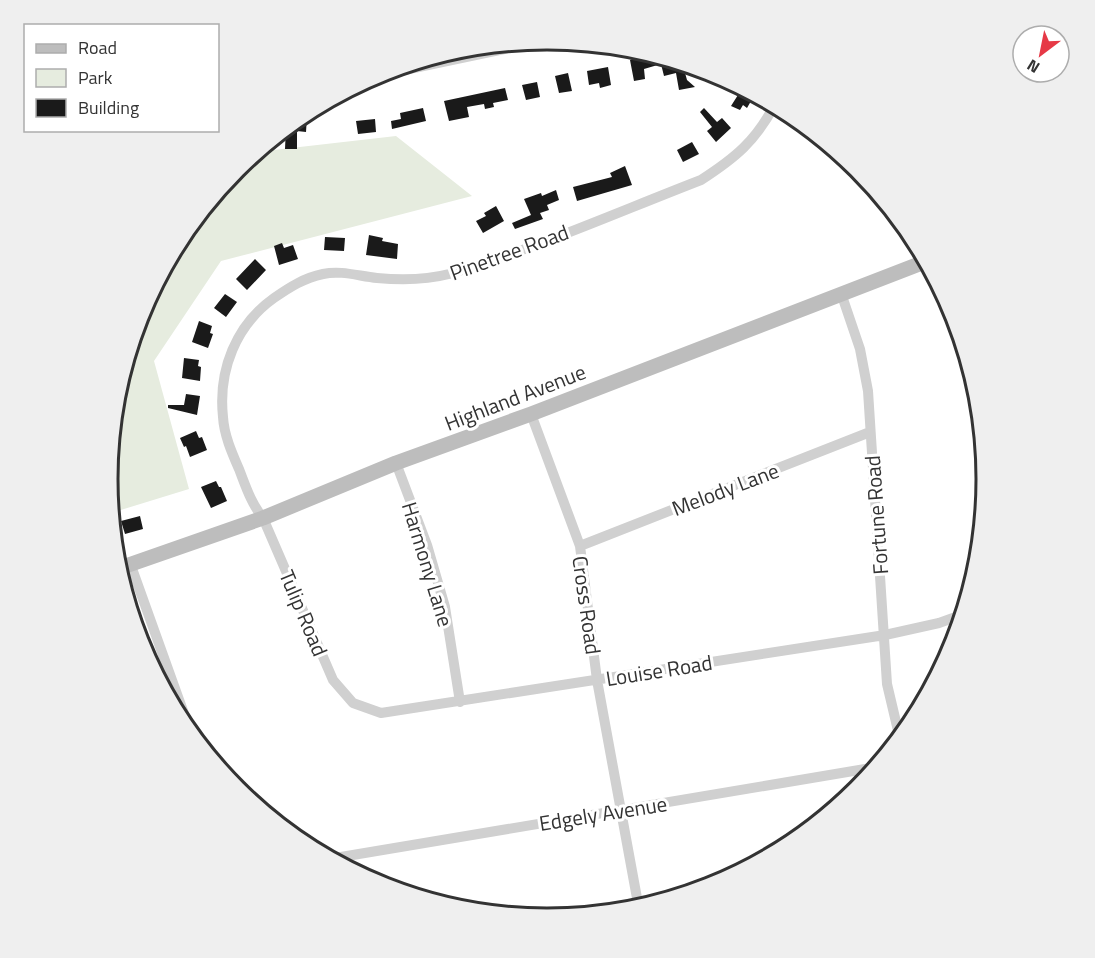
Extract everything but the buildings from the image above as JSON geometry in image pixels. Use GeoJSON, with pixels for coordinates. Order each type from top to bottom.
{"type":"FeatureCollection","features":[{"type":"Feature","properties":{"kind":"street","name":"Pinetree Road"},"geometry":{"type":"LineString","coordinates":[[263,518],[253,504],[229,444],[223,418],[222,396],[225,370],[234,344],[249,320],[264,306],[305,278],[326,273],[348,272],[375,278],[409,279],[441,276],[483,264],[700,180],[731,160],[751,142],[770,112]]}},
{"type":"Feature","properties":{"kind":"street","name":"Highland Avenue"},"geometry":{"type":"LineString","coordinates":[[127,565],[263,518],[396,463],[531,414],[919,264]]}},
{"type":"Feature","properties":{"kind":"street","name":"Fortune Road"},"geometry":{"type":"LineString","coordinates":[[841,293],[860,349],[868,391],[887,684],[897,728]]}},
{"type":"Feature","properties":{"kind":"street","name":"Cross Road"},"geometry":{"type":"LineString","coordinates":[[531,414],[580,546],[597,680],[637,899]]}},
{"type":"Feature","properties":{"kind":"street","name":"Melody Lane"},"geometry":{"type":"LineString","coordinates":[[580,546],[870,432]]}},
{"type":"Feature","properties":{"kind":"street","name":"Harmony Lane"},"geometry":{"type":"LineString","coordinates":[[396,463],[427,545],[445,607],[460,702]]}},
{"type":"Feature","properties":{"kind":"street","name":"Tulip Road"},"geometry":{"type":"LineString","coordinates":[[263,518],[333,681],[353,703]]}},
{"type":"Feature","properties":{"kind":"street"},"geometry":{"type":"LineString","coordinates":[[132,586],[173,689]]}},
{"type":"Feature","properties":{"kind":"street","name":"Louise Road"},"geometry":{"type":"LineString","coordinates":[[353,703],[381,713],[460,702],[885,635],[954,618]]}},
{"type":"Feature","properties":{"kind":"street","name":"Edgely Avenue"},"geometry":{"type":"LineString","coordinates":[[344,857],[863,769]]}},
{"type":"Feature","properties":{"kind":"green space"},"geometry":{"type":"Polygon","coordinates":[[[396,136],[472,196],[221,261],[154,361],[189,489],[119,510],[119,451],[126,395],[151,315],[162,289],[190,240],[225,196],[271,150],[396,136]]]}}]}
